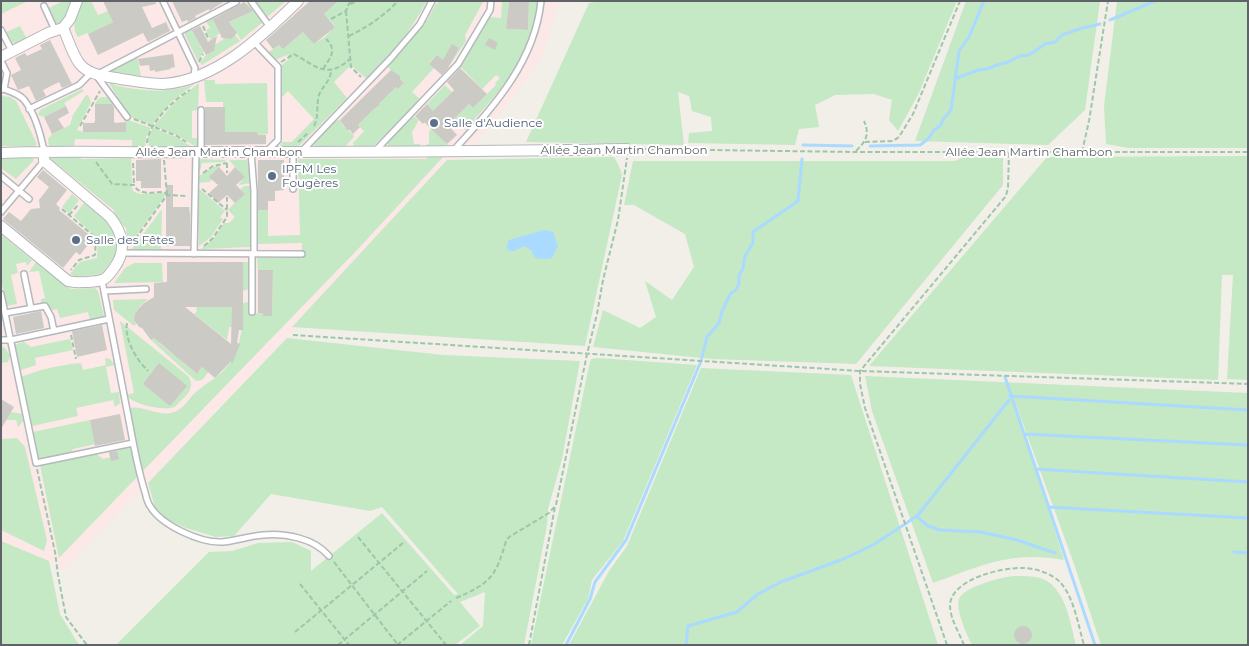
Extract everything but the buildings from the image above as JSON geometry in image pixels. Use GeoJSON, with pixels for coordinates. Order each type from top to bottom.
{"type":"FeatureCollection","features":[{"type":"Feature","properties":{"kind":"street"},"geometry":{"type":"LineString","coordinates":[[1,57],[59,29],[70,19],[77,1]]}},
{"type":"Feature","properties":{"kind":"street"},"geometry":{"type":"LineString","coordinates":[[59,29],[80,63],[94,74],[161,84],[180,81],[194,76],[211,69],[240,52],[270,28],[298,1]]}},
{"type":"Feature","properties":{"kind":"street","name":"Allée Jean Martin Chambon"},"geometry":{"type":"LineString","coordinates":[[1,153],[44,156],[85,152],[199,152],[227,157],[251,152],[296,149],[452,152],[627,149]]}},
{"type":"Feature","properties":{"kind":"street"},"geometry":{"type":"LineString","coordinates":[[1,226],[65,278],[74,283],[103,286],[121,260],[124,253],[116,224],[44,156]]}},
{"type":"Feature","properties":{"kind":"lane"},"geometry":{"type":"LineString","coordinates":[[162,1],[195,68],[194,76]]}},
{"type":"Feature","properties":{"kind":"lane"},"geometry":{"type":"LineString","coordinates":[[29,109],[79,85],[94,74],[178,33],[236,1]]}},
{"type":"Feature","properties":{"kind":"lane"},"geometry":{"type":"LineString","coordinates":[[252,1],[270,28]]}},
{"type":"Feature","properties":{"kind":"lane"},"geometry":{"type":"LineString","coordinates":[[293,189],[296,149],[391,58],[420,24],[432,1]]}},
{"type":"Feature","properties":{"kind":"lane"},"geometry":{"type":"LineString","coordinates":[[374,152],[458,64],[490,10],[491,1]]}},
{"type":"Feature","properties":{"kind":"lane"},"geometry":{"type":"LineString","coordinates":[[452,152],[505,91],[521,65],[536,34],[541,1]]}},
{"type":"Feature","properties":{"kind":"lane"},"geometry":{"type":"LineString","coordinates":[[44,6],[59,29]]}},
{"type":"Feature","properties":{"kind":"lane"},"geometry":{"type":"LineString","coordinates":[[1,30],[12,51]]}},
{"type":"Feature","properties":{"kind":"lane"},"geometry":{"type":"LineString","coordinates":[[254,42],[278,67],[278,140],[266,152]]}},
{"type":"Feature","properties":{"kind":"lane"},"geometry":{"type":"LineString","coordinates":[[1,61],[7,73],[3,90],[15,93],[25,100],[42,136],[44,156],[1,212]]}},
{"type":"Feature","properties":{"kind":"lane"},"geometry":{"type":"LineString","coordinates":[[94,74],[127,117]]}},
{"type":"Feature","properties":{"kind":"lane"},"geometry":{"type":"LineString","coordinates":[[194,254],[196,176],[201,110]]}},
{"type":"Feature","properties":{"kind":"lane"},"geometry":{"type":"LineString","coordinates":[[251,152],[254,192],[252,312]]}},
{"type":"Feature","properties":{"kind":"lane"},"geometry":{"type":"LineString","coordinates":[[1,176],[30,199]]}},
{"type":"Feature","properties":{"kind":"lane"},"geometry":{"type":"LineString","coordinates":[[124,253],[302,254]]}},
{"type":"Feature","properties":{"kind":"lane"},"geometry":{"type":"LineString","coordinates":[[24,274],[31,308]]}},
{"type":"Feature","properties":{"kind":"lane"},"geometry":{"type":"LineString","coordinates":[[146,289],[103,286],[139,475],[150,506],[161,520],[177,530],[200,538],[220,542],[262,535],[294,537],[322,548],[329,556]]}},
{"type":"Feature","properties":{"kind":"lane"},"geometry":{"type":"LineString","coordinates":[[1,294],[36,464],[133,443]]}},
{"type":"Feature","properties":{"kind":"lane"},"geometry":{"type":"LineString","coordinates":[[6,314],[43,306],[47,308],[51,317],[54,331]]}},
{"type":"Feature","properties":{"kind":"lane"},"geometry":{"type":"LineString","coordinates":[[1,340],[11,340],[109,319]]}},
{"type":"Feature","properties":{"kind":"path"},"geometry":{"type":"LineString","coordinates":[[357,1],[350,2],[346,11],[351,68],[367,82]]}},
{"type":"Feature","properties":{"kind":"path"},"geometry":{"type":"LineString","coordinates":[[349,36],[372,24],[388,12],[398,1]]}},
{"type":"Feature","properties":{"kind":"path"},"geometry":{"type":"LineString","coordinates":[[865,142],[893,141],[899,138],[913,114],[960,1]]}},
{"type":"Feature","properties":{"kind":"path"},"geometry":{"type":"LineString","coordinates":[[1082,152],[1090,122],[1108,1]]}},
{"type":"Feature","properties":{"kind":"path"},"geometry":{"type":"LineString","coordinates":[[331,19],[346,11]]}},
{"type":"Feature","properties":{"kind":"path"},"geometry":{"type":"LineString","coordinates":[[200,21],[209,40]]}},
{"type":"Feature","properties":{"kind":"path"},"geometry":{"type":"LineString","coordinates":[[322,69],[331,56],[333,48],[326,38]]}},
{"type":"Feature","properties":{"kind":"path"},"geometry":{"type":"LineString","coordinates":[[276,65],[294,54],[322,69],[331,71],[345,64],[351,58]]}},
{"type":"Feature","properties":{"kind":"path"},"geometry":{"type":"LineString","coordinates":[[296,149],[299,142],[315,126],[319,96],[330,79],[331,71]]}},
{"type":"Feature","properties":{"kind":"path"},"geometry":{"type":"LineString","coordinates":[[80,126],[103,85]]}},
{"type":"Feature","properties":{"kind":"path"},"geometry":{"type":"LineString","coordinates":[[147,153],[147,137],[153,127],[173,101],[191,89]]}},
{"type":"Feature","properties":{"kind":"path"},"geometry":{"type":"LineString","coordinates":[[127,117],[177,136],[199,152]]}},
{"type":"Feature","properties":{"kind":"path"},"geometry":{"type":"LineString","coordinates":[[855,152],[865,142],[867,129],[864,121]]}},
{"type":"Feature","properties":{"kind":"path"},"geometry":{"type":"LineString","coordinates":[[529,645],[587,354],[598,314],[602,280],[618,220],[627,149]]}},
{"type":"Feature","properties":{"kind":"path","name":"Allée Jean Martin Chambon"},"geometry":{"type":"LineString","coordinates":[[627,149],[855,152],[1248,152]]}},
{"type":"Feature","properties":{"kind":"path"},"geometry":{"type":"LineString","coordinates":[[85,152],[101,167],[112,184],[134,185]]}},
{"type":"Feature","properties":{"kind":"path"},"geometry":{"type":"LineString","coordinates":[[947,645],[865,408],[860,384],[860,371],[1006,196],[1009,152]]}},
{"type":"Feature","properties":{"kind":"path"},"geometry":{"type":"LineString","coordinates":[[132,153],[136,190],[140,192],[164,192],[167,195],[195,197]]}},
{"type":"Feature","properties":{"kind":"path"},"geometry":{"type":"LineString","coordinates":[[124,253],[167,195],[163,153]]}},
{"type":"Feature","properties":{"kind":"path"},"geometry":{"type":"LineString","coordinates":[[227,157],[227,174]]}},
{"type":"Feature","properties":{"kind":"path"},"geometry":{"type":"LineString","coordinates":[[196,176],[227,157]]}},
{"type":"Feature","properties":{"kind":"path"},"geometry":{"type":"LineString","coordinates":[[196,184],[227,210]]}},
{"type":"Feature","properties":{"kind":"path"},"geometry":{"type":"LineString","coordinates":[[69,215],[85,196]]}},
{"type":"Feature","properties":{"kind":"path"},"geometry":{"type":"LineString","coordinates":[[194,254],[213,238],[227,217],[227,197]]}},
{"type":"Feature","properties":{"kind":"path"},"geometry":{"type":"LineString","coordinates":[[62,209],[96,238],[95,255],[78,260],[65,278]]}},
{"type":"Feature","properties":{"kind":"path"},"geometry":{"type":"LineString","coordinates":[[127,323],[126,328],[129,342],[148,372]]}},
{"type":"Feature","properties":{"kind":"path"},"geometry":{"type":"LineString","coordinates":[[69,328],[76,359]]}},
{"type":"Feature","properties":{"kind":"path"},"geometry":{"type":"LineString","coordinates":[[293,335],[860,371],[1248,384]]}},
{"type":"Feature","properties":{"kind":"path"},"geometry":{"type":"LineString","coordinates":[[36,464],[55,552],[66,616],[87,645]]}},
{"type":"Feature","properties":{"kind":"path"},"geometry":{"type":"LineString","coordinates":[[456,598],[476,589],[494,574],[499,566],[506,541],[509,537],[549,513],[556,505]]}},
{"type":"Feature","properties":{"kind":"path"},"geometry":{"type":"LineString","coordinates":[[358,537],[446,645]]}},
{"type":"Feature","properties":{"kind":"path"},"geometry":{"type":"LineString","coordinates":[[295,632],[403,543]]}},
{"type":"Feature","properties":{"kind":"path"},"geometry":{"type":"LineString","coordinates":[[329,556],[398,645],[451,601]]}},
{"type":"Feature","properties":{"kind":"path"},"geometry":{"type":"LineString","coordinates":[[964,645],[953,621],[950,604],[954,594],[964,584],[972,580],[990,573],[1018,568],[1043,572],[1060,583],[1070,600],[1084,645]]}},
{"type":"Feature","properties":{"kind":"path"},"geometry":{"type":"LineString","coordinates":[[338,645],[427,571]]}},
{"type":"Feature","properties":{"kind":"path"},"geometry":{"type":"LineString","coordinates":[[300,584],[349,645]]}},
{"type":"Feature","properties":{"kind":"shaded area"},"geometry":{"type":"Polygon","coordinates":[[[1,1],[578,1],[559,4],[540,62],[480,140],[64,570],[47,560],[1,541],[1,1]]]}},
{"type":"Feature","properties":{"kind":"green space"},"geometry":{"type":"Polygon","coordinates":[[[1,1],[28,1],[1,14],[1,1]]]}},
{"type":"Feature","properties":{"kind":"green space"},"geometry":{"type":"Polygon","coordinates":[[[63,1],[72,1],[64,22],[57,25],[49,8],[63,1]]]}},
{"type":"Feature","properties":{"kind":"green space"},"geometry":{"type":"Polygon","coordinates":[[[82,1],[91,1],[98,15],[108,11],[113,22],[78,37],[74,24],[82,1]]]}},
{"type":"Feature","properties":{"kind":"green space"},"geometry":{"type":"Polygon","coordinates":[[[256,1],[286,1],[266,18],[256,1]]]}},
{"type":"Feature","properties":{"kind":"green space"},"geometry":{"type":"Polygon","coordinates":[[[338,1],[427,1],[400,42],[367,79],[353,67],[348,68],[334,82],[347,98],[299,146],[293,149],[278,148],[282,142],[292,142],[314,119],[288,91],[282,97],[280,95],[281,66],[290,58],[287,55],[275,60],[269,52],[279,45],[283,49],[307,29],[308,37],[314,44],[325,37],[335,26],[329,19],[326,21],[321,17],[338,1]]]}},
{"type":"Feature","properties":{"kind":"green space"},"geometry":{"type":"Polygon","coordinates":[[[440,1],[483,2],[465,35],[466,41],[449,66],[437,55],[429,63],[434,68],[412,92],[421,100],[371,148],[354,148],[353,143],[364,131],[358,125],[375,108],[379,107],[379,104],[396,87],[398,89],[404,83],[400,76],[388,67],[427,20],[436,4],[440,1]]]}},
{"type":"Feature","properties":{"kind":"green space"},"geometry":{"type":"Polygon","coordinates":[[[502,1],[509,1],[506,29],[528,30],[529,1],[538,1],[533,32],[528,46],[513,72],[465,130],[453,120],[469,104],[473,108],[496,85],[495,83],[500,78],[496,75],[482,89],[460,68],[490,17],[501,18],[502,1]]]}},
{"type":"Feature","properties":{"kind":"green space"},"geometry":{"type":"Polygon","coordinates":[[[602,1],[957,1],[918,95],[898,131],[889,120],[892,100],[874,94],[835,95],[815,105],[819,127],[799,129],[795,145],[688,143],[689,133],[712,131],[711,117],[692,111],[689,96],[678,92],[684,145],[526,142],[589,3],[602,1]]]}},
{"type":"Feature","properties":{"kind":"green space"},"geometry":{"type":"Polygon","coordinates":[[[966,1],[1100,1],[1085,110],[1048,145],[915,141],[966,1]]]}},
{"type":"Feature","properties":{"kind":"green space"},"geometry":{"type":"Polygon","coordinates":[[[1117,1],[1248,1],[1248,148],[1129,148],[1106,144],[1104,106],[1117,1]]]}},
{"type":"Feature","properties":{"kind":"green space"},"geometry":{"type":"Polygon","coordinates":[[[244,2],[253,8],[263,22],[241,40],[231,24],[211,40],[206,30],[210,28],[206,21],[213,17],[216,24],[229,22],[251,12],[244,2]]]}},
{"type":"Feature","properties":{"kind":"green space"},"geometry":{"type":"Polygon","coordinates":[[[20,26],[27,39],[15,44],[6,32],[20,26]]]}},
{"type":"Feature","properties":{"kind":"green space"},"geometry":{"type":"Polygon","coordinates":[[[191,28],[195,34],[203,31],[207,40],[200,46],[204,51],[198,61],[185,35],[185,32],[191,28]]]}},
{"type":"Feature","properties":{"kind":"green space"},"geometry":{"type":"Polygon","coordinates":[[[234,34],[240,41],[202,65],[200,63],[206,55],[214,51],[212,47],[228,36],[231,38],[234,34]]]}},
{"type":"Feature","properties":{"kind":"green space"},"geometry":{"type":"Polygon","coordinates":[[[137,56],[141,76],[111,72],[110,69],[137,56]]]}},
{"type":"Feature","properties":{"kind":"green space"},"geometry":{"type":"Polygon","coordinates":[[[194,80],[196,81],[192,86],[172,101],[152,125],[130,117],[109,83],[113,81],[114,85],[124,87],[163,91],[192,85],[194,80]]]}},
{"type":"Feature","properties":{"kind":"green space"},"geometry":{"type":"Polygon","coordinates":[[[204,80],[215,80],[215,84],[267,83],[268,134],[225,132],[223,102],[206,102],[204,80]]]}},
{"type":"Feature","properties":{"kind":"green space"},"geometry":{"type":"Polygon","coordinates":[[[199,83],[198,110],[192,111],[192,138],[198,138],[199,149],[196,149],[195,146],[177,135],[154,126],[174,103],[199,83]]]}},
{"type":"Feature","properties":{"kind":"green space"},"geometry":{"type":"Polygon","coordinates":[[[445,85],[452,92],[433,111],[427,104],[445,85]]]}},
{"type":"Feature","properties":{"kind":"green space"},"geometry":{"type":"Polygon","coordinates":[[[82,89],[84,91],[64,103],[66,106],[44,117],[38,115],[40,110],[82,89]]]}},
{"type":"Feature","properties":{"kind":"green space"},"geometry":{"type":"Polygon","coordinates":[[[86,95],[88,95],[91,102],[77,130],[83,132],[126,132],[126,122],[128,120],[151,128],[146,137],[145,150],[132,150],[132,140],[75,139],[74,149],[49,147],[48,139],[52,134],[70,125],[73,115],[86,95]]]}},
{"type":"Feature","properties":{"kind":"green space"},"geometry":{"type":"Polygon","coordinates":[[[1,96],[10,97],[16,101],[37,144],[35,146],[1,146],[1,96]]]}},
{"type":"Feature","properties":{"kind":"green space"},"geometry":{"type":"Polygon","coordinates":[[[102,97],[107,97],[114,104],[95,104],[102,97]]]}},
{"type":"Feature","properties":{"kind":"green space"},"geometry":{"type":"Polygon","coordinates":[[[413,116],[419,120],[412,132],[414,144],[420,144],[421,149],[389,149],[387,142],[413,116]]]}},
{"type":"Feature","properties":{"kind":"green space"},"geometry":{"type":"Polygon","coordinates":[[[340,120],[354,137],[343,149],[316,148],[314,141],[334,121],[340,120]]]}},
{"type":"Feature","properties":{"kind":"green space"},"geometry":{"type":"Polygon","coordinates":[[[153,128],[176,137],[192,147],[149,149],[148,137],[153,128]]]}},
{"type":"Feature","properties":{"kind":"green space"},"geometry":{"type":"Polygon","coordinates":[[[432,129],[448,145],[444,148],[427,149],[429,131],[432,129]]]}},
{"type":"Feature","properties":{"kind":"green space"},"geometry":{"type":"Polygon","coordinates":[[[54,155],[80,155],[81,159],[131,158],[132,188],[134,192],[140,194],[163,193],[165,196],[128,247],[126,228],[112,215],[115,211],[52,160],[48,161],[54,155]]]}},
{"type":"Feature","properties":{"kind":"green space"},"geometry":{"type":"Polygon","coordinates":[[[1248,156],[1248,380],[1227,379],[1233,275],[1222,275],[1218,380],[869,366],[1047,157],[1248,156]]]}},
{"type":"Feature","properties":{"kind":"green space"},"geometry":{"type":"Polygon","coordinates":[[[1,157],[32,157],[34,160],[16,179],[1,168],[1,157]]]}},
{"type":"Feature","properties":{"kind":"green space"},"geometry":{"type":"Polygon","coordinates":[[[429,157],[443,157],[357,250],[141,473],[129,408],[134,407],[166,414],[175,412],[182,407],[196,392],[221,373],[233,358],[240,341],[243,303],[249,302],[249,314],[263,313],[264,316],[272,316],[273,271],[258,270],[257,258],[302,258],[302,243],[258,244],[258,210],[268,210],[268,236],[300,235],[298,159],[426,159],[429,157]]]}},
{"type":"Feature","properties":{"kind":"green space"},"geometry":{"type":"Polygon","coordinates":[[[614,157],[622,175],[585,346],[292,327],[447,160],[614,157]]]}},
{"type":"Feature","properties":{"kind":"green space"},"geometry":{"type":"Polygon","coordinates":[[[963,157],[1003,158],[1003,185],[856,364],[712,359],[593,347],[603,310],[640,328],[656,317],[645,281],[672,300],[694,267],[685,234],[634,205],[624,205],[633,161],[955,161],[963,157]]]}},
{"type":"Feature","properties":{"kind":"green space"},"geometry":{"type":"Polygon","coordinates":[[[201,159],[225,160],[225,162],[202,163],[200,172],[198,172],[198,162],[201,159]]]}},
{"type":"Feature","properties":{"kind":"green space"},"geometry":{"type":"Polygon","coordinates":[[[229,160],[247,160],[251,183],[239,185],[244,177],[229,160]]]}},
{"type":"Feature","properties":{"kind":"green space"},"geometry":{"type":"Polygon","coordinates":[[[221,165],[210,177],[212,180],[199,183],[199,176],[213,167],[221,165]]]}},
{"type":"Feature","properties":{"kind":"green space"},"geometry":{"type":"Polygon","coordinates":[[[250,186],[250,247],[201,249],[214,238],[224,223],[229,223],[235,217],[228,210],[244,193],[240,189],[250,186]]]}},
{"type":"Feature","properties":{"kind":"green space"},"geometry":{"type":"Polygon","coordinates":[[[198,188],[225,211],[220,217],[223,219],[211,237],[199,246],[198,188]]]}},
{"type":"Feature","properties":{"kind":"green space"},"geometry":{"type":"Polygon","coordinates":[[[72,194],[79,200],[69,213],[62,207],[72,194]]]}},
{"type":"Feature","properties":{"kind":"green space"},"geometry":{"type":"Polygon","coordinates":[[[84,203],[111,225],[115,236],[116,253],[101,274],[76,277],[70,274],[80,262],[97,258],[98,239],[74,216],[84,203]]]}},
{"type":"Feature","properties":{"kind":"green space"},"geometry":{"type":"Polygon","coordinates":[[[162,209],[161,249],[132,249],[162,209]]]}},
{"type":"Feature","properties":{"kind":"green space"},"geometry":{"type":"Polygon","coordinates":[[[1,234],[32,260],[27,266],[26,262],[16,264],[18,273],[11,275],[17,304],[7,306],[1,280],[1,234]]]}},
{"type":"Feature","properties":{"kind":"green space"},"geometry":{"type":"Polygon","coordinates":[[[36,262],[71,289],[95,288],[98,291],[104,316],[101,319],[90,321],[88,312],[60,318],[57,309],[52,310],[48,305],[41,303],[41,299],[45,298],[39,271],[29,272],[36,262]]]}},
{"type":"Feature","properties":{"kind":"green space"},"geometry":{"type":"Polygon","coordinates":[[[243,262],[249,262],[249,289],[243,291],[243,262]]]}},
{"type":"Feature","properties":{"kind":"green space"},"geometry":{"type":"Polygon","coordinates":[[[134,263],[162,263],[163,282],[114,283],[125,268],[134,263]]]}},
{"type":"Feature","properties":{"kind":"green space"},"geometry":{"type":"Polygon","coordinates":[[[148,299],[137,310],[135,316],[136,324],[134,326],[114,310],[113,300],[148,299]]]}},
{"type":"Feature","properties":{"kind":"green space"},"geometry":{"type":"Polygon","coordinates":[[[196,307],[232,307],[232,327],[229,327],[227,340],[194,314],[197,311],[196,307]]]}},
{"type":"Feature","properties":{"kind":"green space"},"geometry":{"type":"Polygon","coordinates":[[[120,321],[188,376],[191,385],[190,389],[175,407],[149,406],[135,402],[126,395],[134,393],[120,321]]]}},
{"type":"Feature","properties":{"kind":"green space"},"geometry":{"type":"Polygon","coordinates":[[[175,323],[159,343],[174,355],[187,339],[195,346],[183,363],[197,374],[210,358],[216,363],[202,380],[196,381],[151,340],[175,323]]]}},
{"type":"Feature","properties":{"kind":"green space"},"geometry":{"type":"Polygon","coordinates":[[[287,338],[443,355],[580,361],[562,459],[548,509],[547,525],[524,645],[460,645],[483,626],[485,592],[460,602],[480,626],[455,645],[116,645],[209,552],[232,551],[258,543],[292,542],[311,551],[311,571],[382,513],[454,595],[458,594],[382,507],[370,511],[271,494],[234,536],[216,537],[186,528],[167,519],[155,507],[148,483],[287,338]]]}},
{"type":"Feature","properties":{"kind":"green space"},"geometry":{"type":"Polygon","coordinates":[[[70,339],[73,350],[35,358],[36,365],[19,369],[14,345],[24,342],[31,347],[70,339]]]}},
{"type":"Feature","properties":{"kind":"green space"},"geometry":{"type":"Polygon","coordinates":[[[1,346],[5,348],[10,356],[8,362],[1,363],[1,346]]]}},
{"type":"Feature","properties":{"kind":"green space"},"geometry":{"type":"Polygon","coordinates":[[[105,358],[110,359],[115,365],[106,367],[111,393],[119,392],[120,403],[115,407],[113,400],[76,408],[78,416],[32,426],[21,377],[66,365],[81,363],[83,370],[106,365],[105,358]]]}},
{"type":"Feature","properties":{"kind":"green space"},"geometry":{"type":"Polygon","coordinates":[[[591,359],[697,365],[623,541],[592,580],[588,599],[562,645],[531,645],[589,366],[591,359]]]}},
{"type":"Feature","properties":{"kind":"green space"},"geometry":{"type":"Polygon","coordinates":[[[701,368],[851,375],[938,645],[569,645],[609,571],[627,546],[701,368]]]}},
{"type":"Feature","properties":{"kind":"green space"},"geometry":{"type":"Polygon","coordinates":[[[865,376],[1248,393],[1248,645],[1101,645],[1073,561],[1014,399],[1064,560],[1046,557],[1012,558],[981,566],[933,583],[872,411],[865,376]]]}},
{"type":"Feature","properties":{"kind":"green space"},"geometry":{"type":"Polygon","coordinates":[[[11,412],[22,414],[23,421],[18,427],[16,420],[6,420],[11,412]]]}},
{"type":"Feature","properties":{"kind":"green space"},"geometry":{"type":"Polygon","coordinates":[[[90,420],[95,444],[73,449],[70,453],[39,459],[33,432],[90,420]]]}},
{"type":"Feature","properties":{"kind":"green space"},"geometry":{"type":"Polygon","coordinates":[[[17,438],[25,447],[47,540],[44,551],[1,530],[1,439],[17,438]]]}},
{"type":"Feature","properties":{"kind":"green space"},"geometry":{"type":"Polygon","coordinates":[[[127,446],[133,451],[138,476],[59,558],[40,465],[95,453],[103,459],[114,456],[119,448],[127,446]]]}},
{"type":"Feature","properties":{"kind":"green space"},"geometry":{"type":"Polygon","coordinates":[[[1,541],[49,561],[60,614],[79,645],[1,645],[1,541]]]}},
{"type":"Feature","properties":{"kind":"green space"},"geometry":{"type":"Polygon","coordinates":[[[1013,576],[1040,578],[1049,582],[1056,589],[1066,606],[1076,645],[972,645],[960,615],[959,599],[968,590],[975,587],[1013,576]]]}},
{"type":"Feature","properties":{"kind":"water"},"geometry":{"type":"Polygon","coordinates":[[[544,230],[553,232],[558,246],[552,258],[535,258],[531,250],[524,246],[514,251],[509,251],[506,248],[509,240],[544,230]]]}},
{"type":"Feature","properties":{"kind":"waterway"},"geometry":{"type":"LineString","coordinates":[[870,146],[920,145],[940,126],[951,110],[959,51],[969,37],[984,1]]}},
{"type":"Feature","properties":{"kind":"waterway"},"geometry":{"type":"LineString","coordinates":[[1110,20],[1155,1]]}},
{"type":"Feature","properties":{"kind":"waterway"},"geometry":{"type":"LineString","coordinates":[[957,78],[978,70],[1006,63],[1020,56],[1029,55],[1045,44],[1055,42],[1062,35],[1100,24]]}},
{"type":"Feature","properties":{"kind":"waterway"},"geometry":{"type":"LineString","coordinates":[[803,145],[852,146]]}},
{"type":"Feature","properties":{"kind":"waterway"},"geometry":{"type":"LineString","coordinates":[[566,645],[590,599],[595,582],[626,540],[701,361],[707,337],[719,323],[722,311],[731,293],[736,290],[739,283],[739,276],[743,268],[745,256],[753,243],[753,232],[798,201],[802,159]]}},
{"type":"Feature","properties":{"kind":"waterway"},"geometry":{"type":"LineString","coordinates":[[1005,377],[1095,645]]}},
{"type":"Feature","properties":{"kind":"waterway"},"geometry":{"type":"LineString","coordinates":[[1010,396],[1248,410]]}},
{"type":"Feature","properties":{"kind":"waterway"},"geometry":{"type":"LineString","coordinates":[[686,645],[688,626],[737,612],[758,594],[781,582],[841,560],[873,545],[918,515],[1009,400]]}},
{"type":"Feature","properties":{"kind":"waterway"},"geometry":{"type":"LineString","coordinates":[[1024,434],[1248,445]]}},
{"type":"Feature","properties":{"kind":"waterway"},"geometry":{"type":"LineString","coordinates":[[1035,469],[1248,482]]}},
{"type":"Feature","properties":{"kind":"waterway"},"geometry":{"type":"LineString","coordinates":[[1048,507],[1248,518]]}},
{"type":"Feature","properties":{"kind":"waterway"},"geometry":{"type":"LineString","coordinates":[[916,516],[928,526],[940,530],[981,532],[1017,540],[1055,553]]}},
{"type":"Feature","properties":{"kind":"waterway"},"geometry":{"type":"LineString","coordinates":[[1234,552],[1248,553]]}},
{"type":"Feature","properties":{"kind":"place","name":"Salle d'Audience"},"geometry":{"type":"Point","coordinates":[434,123]}},
{"type":"Feature","properties":{"kind":"place","name":"IPFM Les Fougères"},"geometry":{"type":"Point","coordinates":[272,176]}},
{"type":"Feature","properties":{"kind":"place","name":"Salle des Fêtes"},"geometry":{"type":"Point","coordinates":[76,240]}}]}
